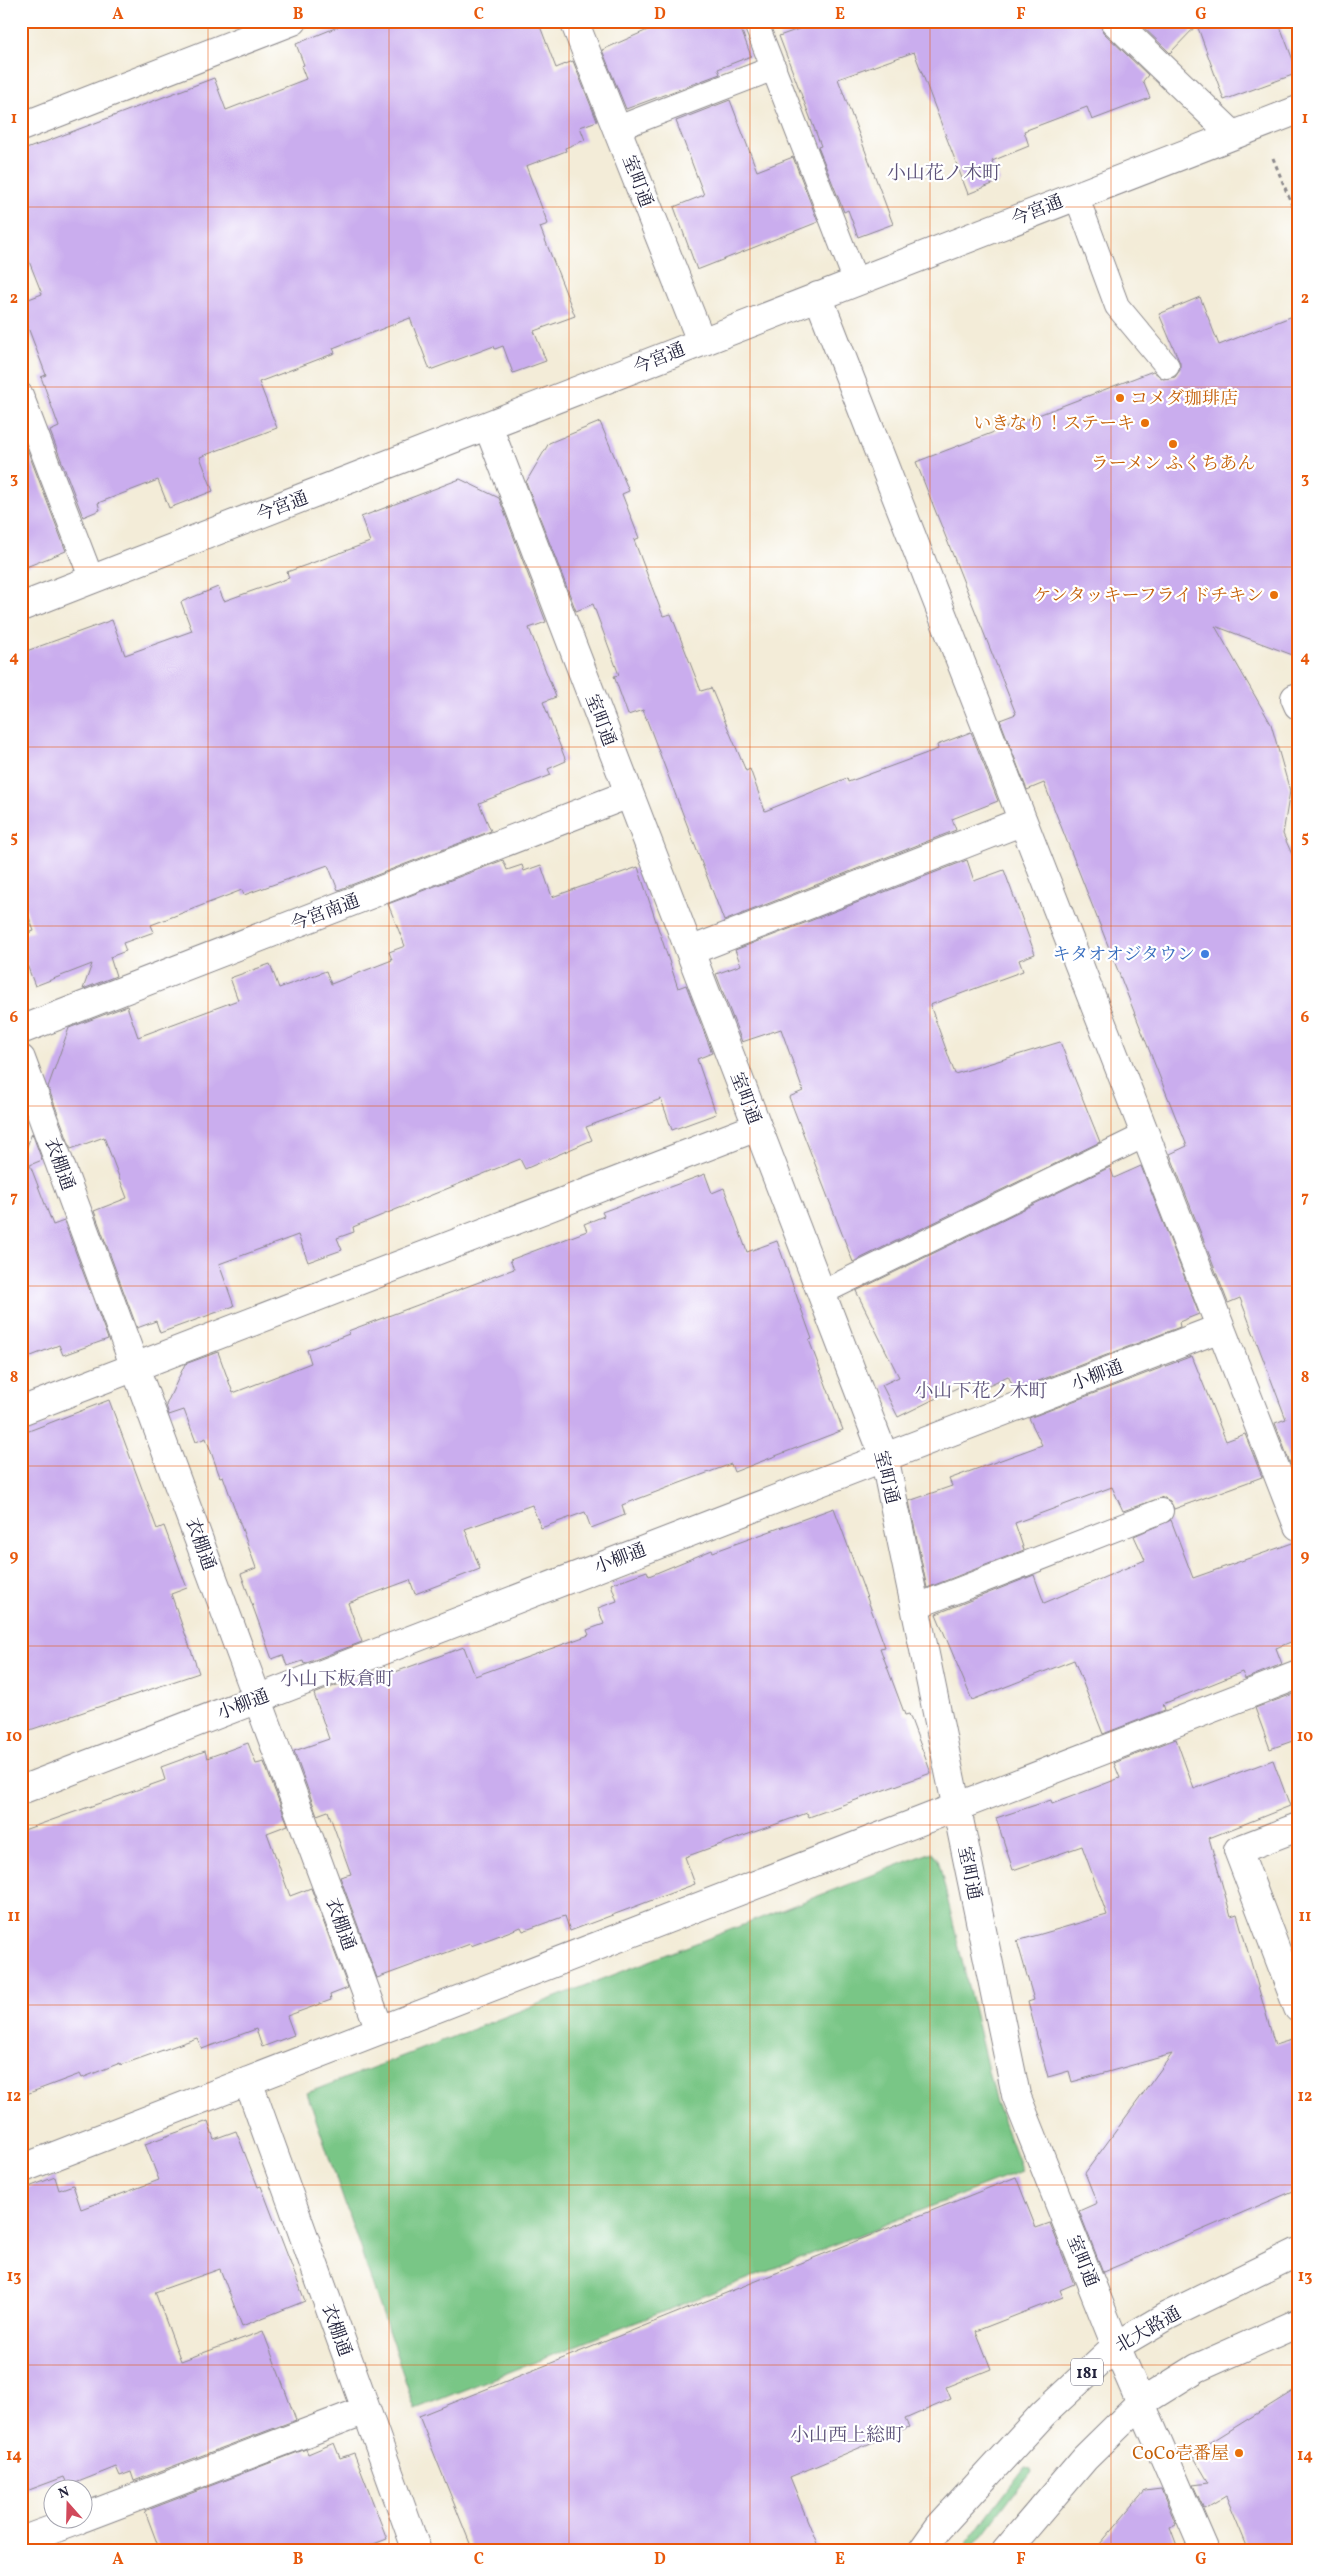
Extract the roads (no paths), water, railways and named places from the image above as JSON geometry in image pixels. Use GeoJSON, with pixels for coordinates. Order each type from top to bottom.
{"type":"FeatureCollection","features":[{"type":"Feature","properties":{"kind":"street"},"geometry":{"type":"LineString","coordinates":[[21,127],[293,21]]}},
{"type":"Feature","properties":{"kind":"street","name":"室町通"},"geometry":{"type":"LineString","coordinates":[[574,21],[701,341]]}},
{"type":"Feature","properties":{"kind":"street"},"geometry":{"type":"LineString","coordinates":[[1114,21],[1232,134]]}},
{"type":"Feature","properties":{"kind":"street","name":"今宮通"},"geometry":{"type":"LineString","coordinates":[[21,607],[1232,134],[1298,110]]}},
{"type":"Feature","properties":{"kind":"street"},"geometry":{"type":"LineString","coordinates":[[818,296],[1298,1526]]}},
{"type":"Feature","properties":{"kind":"street","name":"室町通"},"geometry":{"type":"LineString","coordinates":[[488,426],[884,1456],[1016,2095],[1116,2346],[1205,2551]]}},
{"type":"Feature","properties":{"kind":"street","name":"今宮南通"},"geometry":{"type":"LineString","coordinates":[[21,1030],[629,794]]}},
{"type":"Feature","properties":{"kind":"street"},"geometry":{"type":"LineString","coordinates":[[690,951],[1023,821]]}},
{"type":"Feature","properties":{"kind":"street","name":"衣棚通"},"geometry":{"type":"LineString","coordinates":[[21,1058],[380,2030]]}},
{"type":"Feature","properties":{"kind":"street"},"geometry":{"type":"LineString","coordinates":[[21,1411],[757,1127]]}},
{"type":"Feature","properties":{"kind":"street","name":"小柳通"},"geometry":{"type":"LineString","coordinates":[[21,1790],[1220,1328]]}},
{"type":"Feature","properties":{"kind":"street"},"geometry":{"type":"LineString","coordinates":[[21,2169],[1298,1675]]}},
{"type":"Feature","properties":{"kind":"street"},"geometry":{"type":"LineString","coordinates":[[1298,1827],[1238,1850],[1298,2008]]}},
{"type":"Feature","properties":{"kind":"street","name":"衣棚通"},"geometry":{"type":"LineString","coordinates":[[248,2082],[417,2551]]}},
{"type":"Feature","properties":{"kind":"street","name":"北大路通"},"geometry":{"type":"LineString","coordinates":[[922,2551],[939,2527],[1043,2414],[1116,2346],[1167,2316],[1298,2252]]}},
{"type":"Feature","properties":{"kind":"street"},"geometry":{"type":"LineString","coordinates":[[1006,2551],[1085,2458],[1141,2403],[1197,2368],[1298,2323]]}},
{"type":"Feature","properties":{"kind":"street"},"geometry":{"type":"LineString","coordinates":[[92,2514],[366,2410]]}},
{"type":"Feature","properties":{"kind":"street"},"geometry":{"type":"LineString","coordinates":[[21,2541],[51,2530]]}},
{"type":"Feature","properties":{"kind":"lane"},"geometry":{"type":"LineString","coordinates":[[759,22],[774,68],[856,282]]}},
{"type":"Feature","properties":{"kind":"lane"},"geometry":{"type":"LineString","coordinates":[[618,128],[774,68]]}},
{"type":"Feature","properties":{"kind":"lane"},"geometry":{"type":"LineString","coordinates":[[1076,195],[1117,306],[1167,366]]}},
{"type":"Feature","properties":{"kind":"lane"},"geometry":{"type":"LineString","coordinates":[[21,396],[92,580]]}},
{"type":"Feature","properties":{"kind":"lane"},"geometry":{"type":"LineString","coordinates":[[821,1293],[1145,1135]]}},
{"type":"Feature","properties":{"kind":"lane"},"geometry":{"type":"LineString","coordinates":[[915,1608],[1161,1511]]}},
{"type":"Feature","properties":{"kind":"place","name":"コメダ珈琲店"},"geometry":{"type":"Point","coordinates":[1120,398]}},
{"type":"Feature","properties":{"kind":"place","name":"いきなり！ステーキ"},"geometry":{"type":"Point","coordinates":[1145,423]}},
{"type":"Feature","properties":{"kind":"place","name":"ラーメン ふくちあん"},"geometry":{"type":"Point","coordinates":[1173,444]}},
{"type":"Feature","properties":{"kind":"place","name":"ケンタッキーフライドチキン"},"geometry":{"type":"Point","coordinates":[1274,595]}},
{"type":"Feature","properties":{"kind":"place","name":"キタオオジタウン"},"geometry":{"type":"Point","coordinates":[1205,954]}},
{"type":"Feature","properties":{"kind":"place","name":"CoCo壱番屋"},"geometry":{"type":"Point","coordinates":[1239,2453]}},
{"type":"Feature","properties":{"kind":"district","name":"小山花ノ木町"},"geometry":{"type":"Point","coordinates":[944,172]}},
{"type":"Feature","properties":{"kind":"district","name":"小山下花ノ木町"},"geometry":{"type":"Point","coordinates":[981,1390]}},
{"type":"Feature","properties":{"kind":"district","name":"小山下板倉町"},"geometry":{"type":"Point","coordinates":[337,1678]}},
{"type":"Feature","properties":{"kind":"district","name":"小山西上総町"},"geometry":{"type":"Point","coordinates":[847,2434]}}]}
